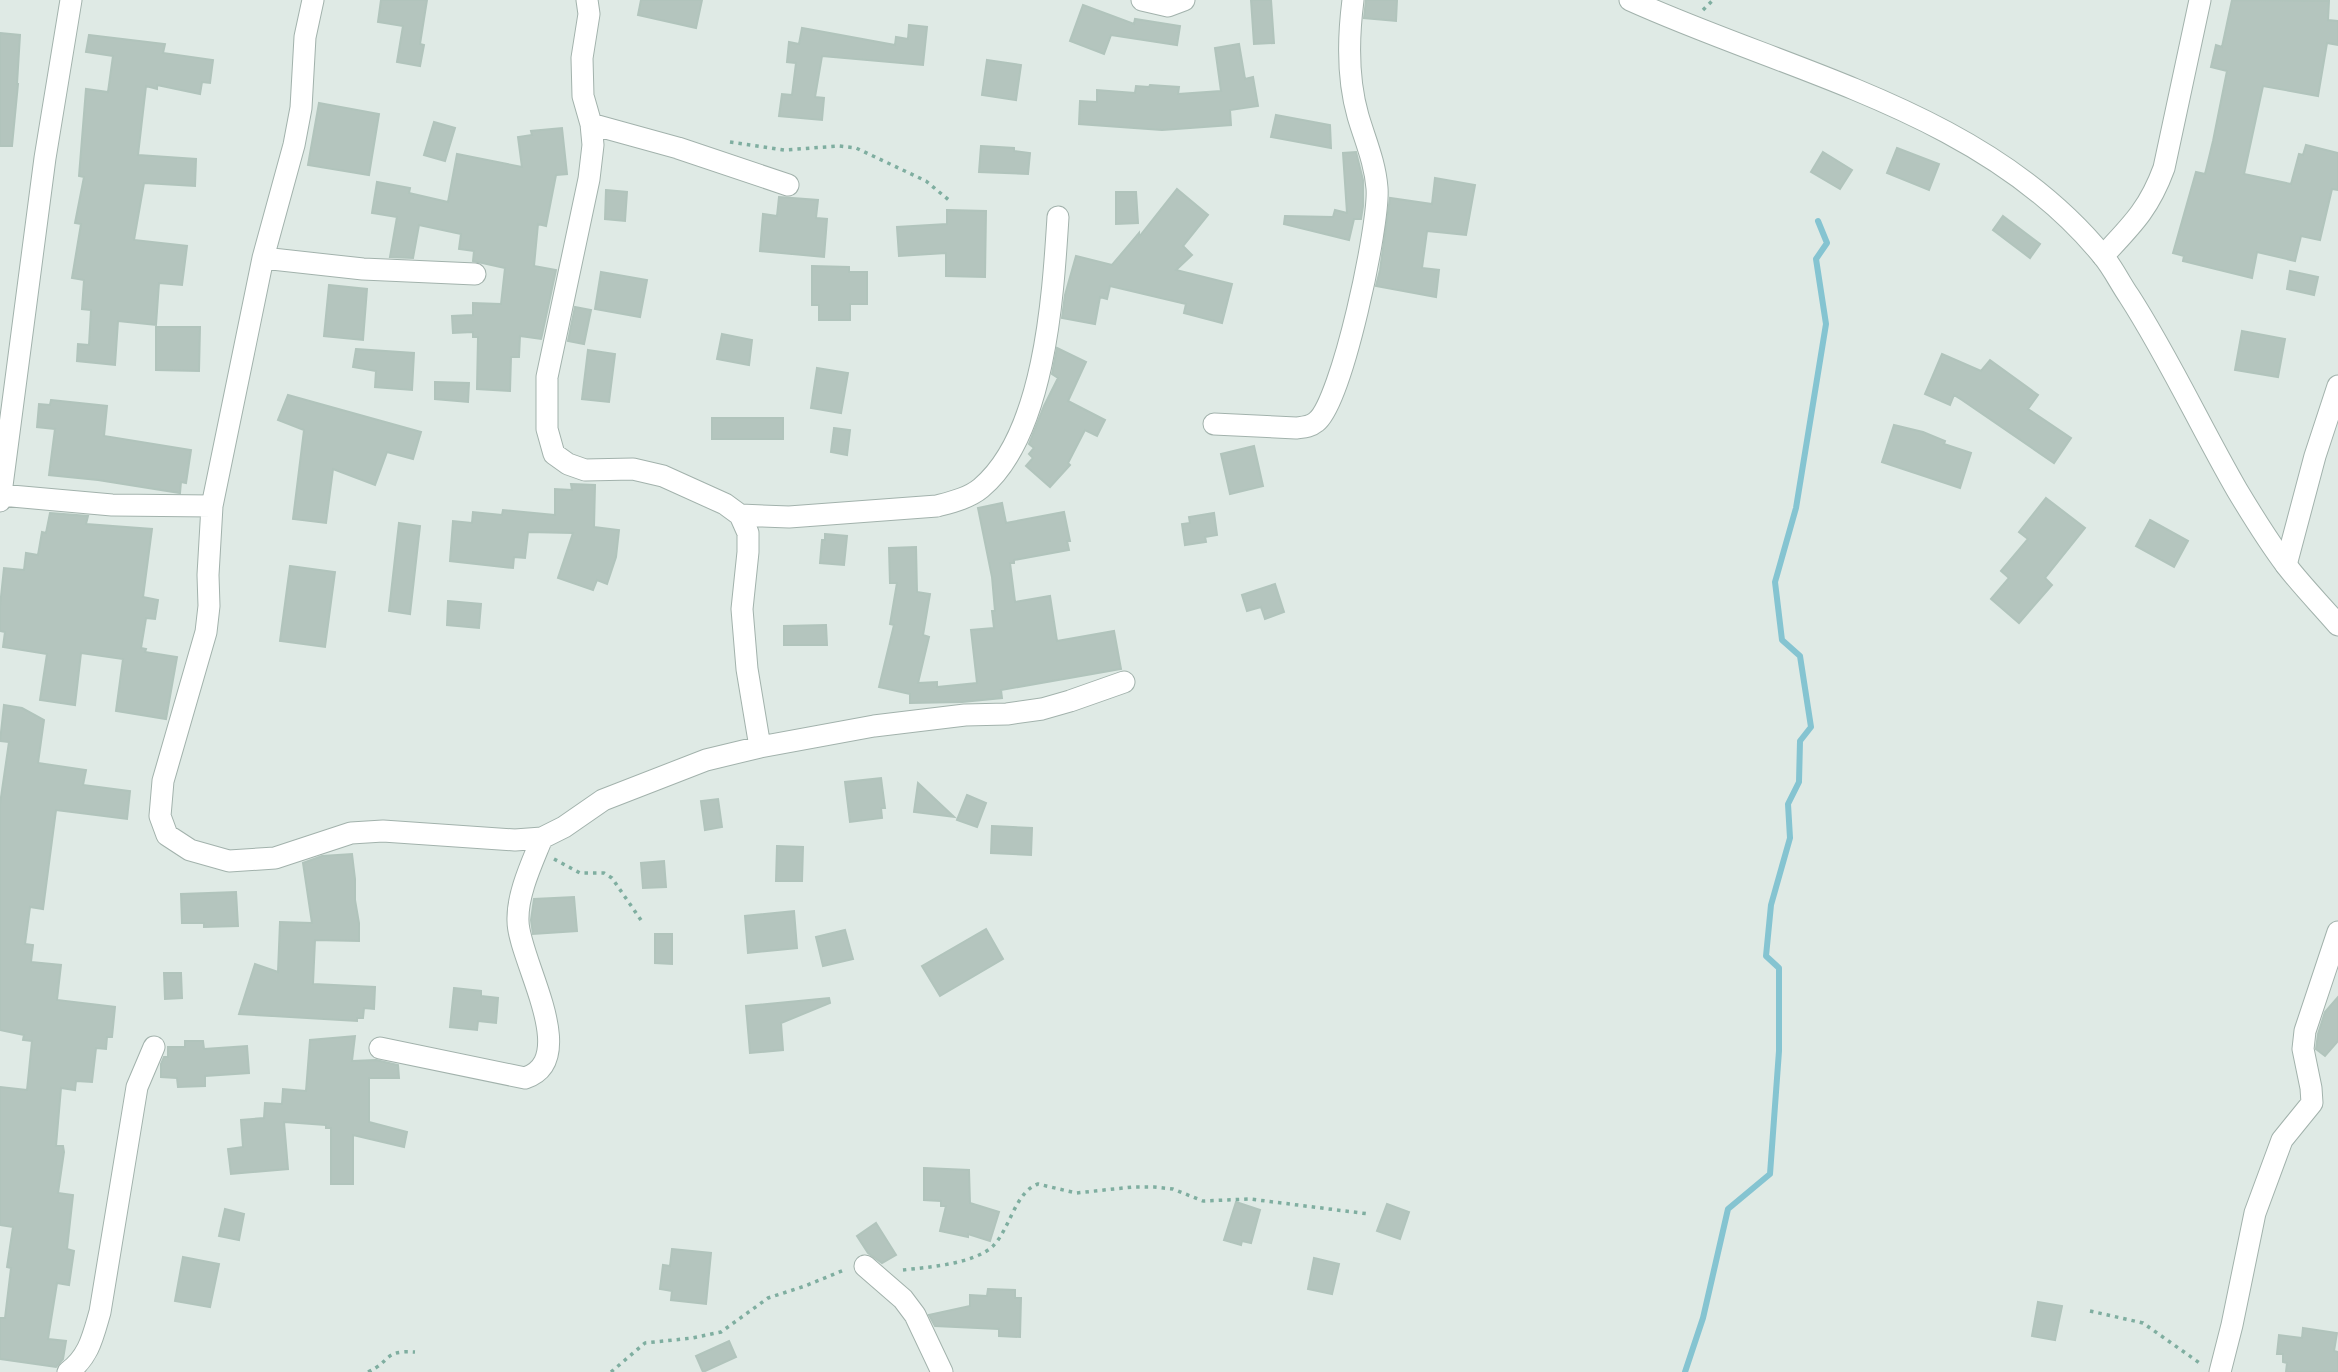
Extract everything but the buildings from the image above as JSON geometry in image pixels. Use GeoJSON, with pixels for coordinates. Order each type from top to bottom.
{"type":"FeatureCollection","features":[{"type":"Feature","properties":{"kind":"street"},"geometry":{"type":"LineString","coordinates":[[0,500],[45,158],[71,0]]}},
{"type":"Feature","properties":{"kind":"street"},"geometry":{"type":"LineString","coordinates":[[313,0],[305,37],[301,108],[295,145],[263,258],[212,506],[206,632],[163,781],[160,816],[167,835],[190,850],[229,861],[275,858],[351,833],[383,831],[539,843]]}},
{"type":"Feature","properties":{"kind":"street"},"geometry":{"type":"LineString","coordinates":[[587,0],[589,14],[582,58],[583,96],[591,124],[593,145],[589,179],[547,377],[547,429],[554,454],[568,464],[585,470],[633,469],[663,476],[725,504],[740,515],[748,533],[742,609],[747,669],[760,747]]}},
{"type":"Feature","properties":{"kind":"street"},"geometry":{"type":"LineString","coordinates":[[1142,0],[1168,6],[1184,0]]}},
{"type":"Feature","properties":{"kind":"street"},"geometry":{"type":"LineString","coordinates":[[1214,424],[1296,428],[1317,422],[1329,402],[1345,356],[1362,295],[1377,190],[1371,153],[1358,116],[1350,76],[1349,32],[1353,0]]}},
{"type":"Feature","properties":{"kind":"street"},"geometry":{"type":"LineString","coordinates":[[1630,0],[1686,26],[1892,105],[1961,139],[2027,181],[2063,213],[2104,256],[2150,328],[2237,490],[2286,565],[2338,625]]}},
{"type":"Feature","properties":{"kind":"street"},"geometry":{"type":"LineString","coordinates":[[2104,256],[2137,220],[2155,194],[2164,168],[2200,0]]}},
{"type":"Feature","properties":{"kind":"street"},"geometry":{"type":"LineString","coordinates":[[591,124],[678,148],[788,185]]}},
{"type":"Feature","properties":{"kind":"street"},"geometry":{"type":"LineString","coordinates":[[740,515],[789,517],[937,506],[979,491],[1009,456],[1030,405],[1042,362],[1051,311],[1058,217]]}},
{"type":"Feature","properties":{"kind":"street"},"geometry":{"type":"LineString","coordinates":[[263,258],[363,269],[475,274]]}},
{"type":"Feature","properties":{"kind":"street"},"geometry":{"type":"LineString","coordinates":[[2286,565],[2315,456],[2338,386]]}},
{"type":"Feature","properties":{"kind":"street"},"geometry":{"type":"LineString","coordinates":[[0,495],[111,505],[212,506]]}},
{"type":"Feature","properties":{"kind":"street"},"geometry":{"type":"LineString","coordinates":[[380,1048],[525,1078],[542,1069],[548,1048],[544,1011],[537,984],[519,940],[517,919],[521,898],[539,843],[603,800],[706,760],[760,747],[917,720],[1042,709],[1124,682]]}},
{"type":"Feature","properties":{"kind":"street"},"geometry":{"type":"LineString","coordinates":[[2211,1369],[2232,1325],[2255,1213],[2282,1140],[2312,1103],[2303,1049],[2305,1031],[2338,932]]}},
{"type":"Feature","properties":{"kind":"street"},"geometry":{"type":"LineString","coordinates":[[68,1372],[79,1364],[91,1346],[100,1312],[137,1087],[154,1047]]}},
{"type":"Feature","properties":{"kind":"street"},"geometry":{"type":"LineString","coordinates":[[865,1266],[903,1298],[915,1315],[942,1372]]}},
{"type":"Feature","properties":{"kind":"path"},"geometry":{"type":"LineString","coordinates":[[730,142],[784,150],[839,146],[856,148],[926,181],[950,201]]}},
{"type":"Feature","properties":{"kind":"path"},"geometry":{"type":"LineString","coordinates":[[539,843],[580,873],[604,873],[612,878],[643,923]]}},
{"type":"Feature","properties":{"kind":"path"},"geometry":{"type":"LineString","coordinates":[[611,1372],[645,1343],[721,1332],[768,1298],[845,1270],[865,1266],[885,1270],[922,1268],[951,1263],[988,1250],[996,1243],[1023,1198],[1038,1184],[1076,1193],[1154,1187],[1172,1189],[1203,1201],[1250,1199],[1369,1213]]}},
{"type":"Feature","properties":{"kind":"path"},"geometry":{"type":"LineString","coordinates":[[2090,1311],[2143,1323],[2211,1369]]}},
{"type":"Feature","properties":{"kind":"path"},"geometry":{"type":"LineString","coordinates":[[368,1372],[391,1353],[415,1352]]}},
{"type":"Feature","properties":{"kind":"waterway"},"geometry":{"type":"LineString","coordinates":[[1685,1372],[1703,1318],[1728,1209],[1770,1174],[1779,1051],[1779,968],[1766,956],[1771,905],[1790,838],[1788,804],[1799,782],[1800,741],[1811,727],[1800,656],[1782,640],[1775,582],[1796,508],[1826,324],[1816,259],[1827,243],[1818,221]]}}]}
